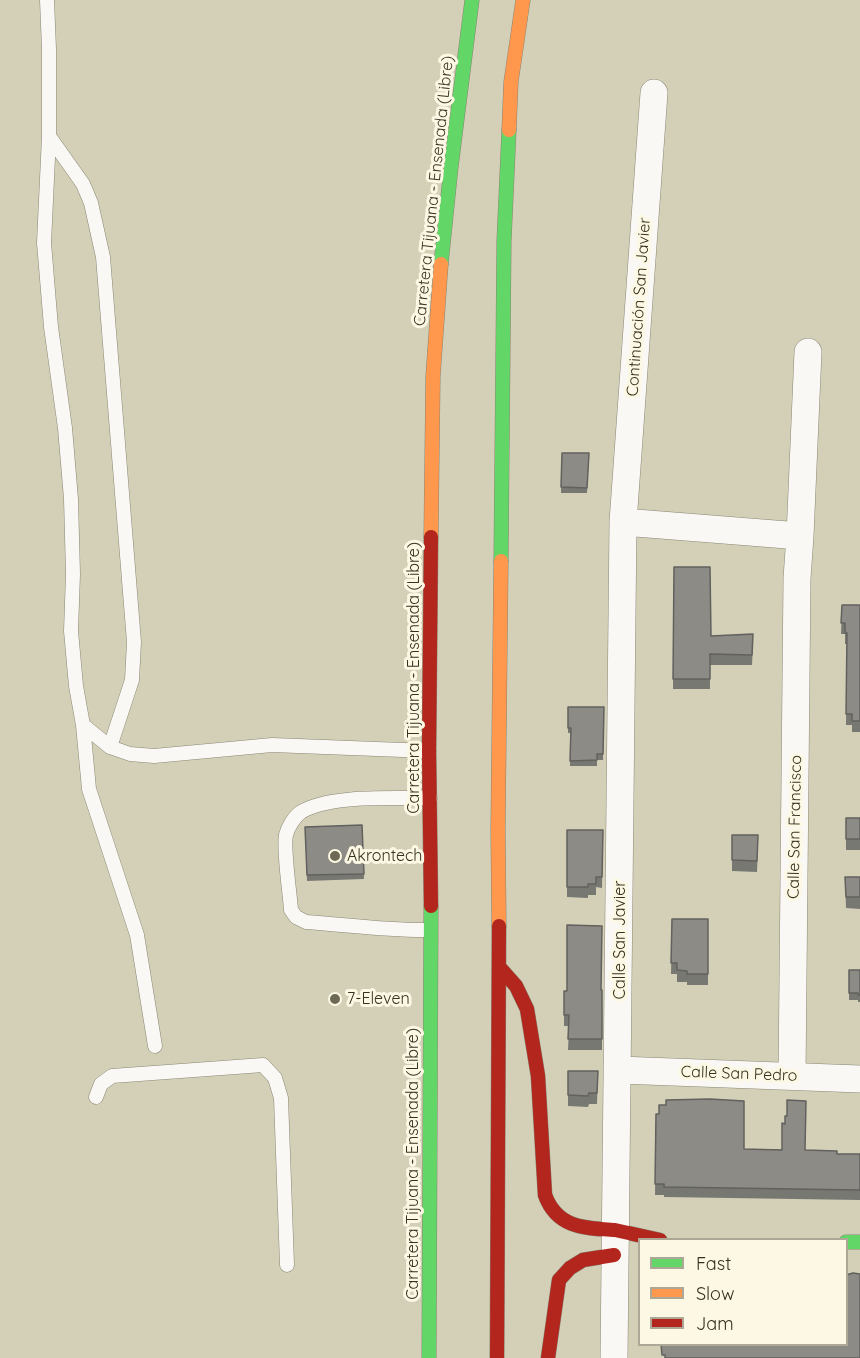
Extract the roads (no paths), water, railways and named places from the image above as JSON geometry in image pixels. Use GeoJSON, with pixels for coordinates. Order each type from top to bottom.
{"type":"FeatureCollection","features":[{"type":"Feature","properties":{"kind":"main road","name":"Carretera Tijuana - Ensenada (Libre)"},"geometry":{"type":"LineString","coordinates":[[429,1358],[431,930],[429,751],[433,376],[450,178],[472,0]]}},
{"type":"Feature","properties":{"kind":"main road"},"geometry":{"type":"LineString","coordinates":[[497,1358],[500,968],[498,817],[504,241],[512,82],[524,4]]}},
{"type":"Feature","properties":{"kind":"main road"},"geometry":{"type":"LineString","coordinates":[[500,968],[516,986],[527,1009],[538,1076],[547,1204],[551,1212],[569,1222],[588,1228],[620,1246]]}},
{"type":"Feature","properties":{"kind":"main road"},"geometry":{"type":"LineString","coordinates":[[548,1358],[559,1280],[565,1271],[581,1260],[600,1256],[620,1246],[638,1243]]}},
{"type":"Feature","properties":{"kind":"street","name":"Continuación San Javier"},"geometry":{"type":"LineString","coordinates":[[623,522],[654,93]]}},
{"type":"Feature","properties":{"kind":"street","name":"Calle San Francisco"},"geometry":{"type":"LineString","coordinates":[[792,1076],[797,578],[808,352]]}},
{"type":"Feature","properties":{"kind":"street"},"geometry":{"type":"LineString","coordinates":[[623,522],[800,536]]}},
{"type":"Feature","properties":{"kind":"street","name":"Calle San Javier"},"geometry":{"type":"LineString","coordinates":[[614,1358],[620,1246],[623,522]]}},
{"type":"Feature","properties":{"kind":"street","name":"Calle San Pedro"},"geometry":{"type":"LineString","coordinates":[[619,1070],[860,1079]]}},
{"type":"Feature","properties":{"kind":"lane"},"geometry":{"type":"LineString","coordinates":[[47,0],[49,136],[44,243],[51,327],[59,374],[67,451],[73,574],[72,631],[76,686],[83,725],[89,789],[137,935],[156,1046]]}},
{"type":"Feature","properties":{"kind":"lane"},"geometry":{"type":"LineString","coordinates":[[49,136],[82,184],[91,203],[104,257],[134,642],[132,680],[111,747]]}},
{"type":"Feature","properties":{"kind":"lane"},"geometry":{"type":"LineString","coordinates":[[83,725],[111,747],[130,754],[154,756],[272,745],[429,751]]}},
{"type":"Feature","properties":{"kind":"lane"},"geometry":{"type":"LineString","coordinates":[[430,798],[355,800],[314,806],[298,813],[286,837],[291,910],[296,917],[306,922],[369,926],[400,931],[431,930]]}},
{"type":"Feature","properties":{"kind":"lane"},"geometry":{"type":"LineString","coordinates":[[96,1097],[101,1084],[112,1076],[263,1065],[275,1078],[281,1098],[287,1265]]}},
{"type":"Feature","properties":{"kind":"place","name":"Akrontech"},"geometry":{"type":"Point","coordinates":[335,856]}},
{"type":"Feature","properties":{"kind":"place","name":"7-Eleven"},"geometry":{"type":"Point","coordinates":[335,999]}}]}
